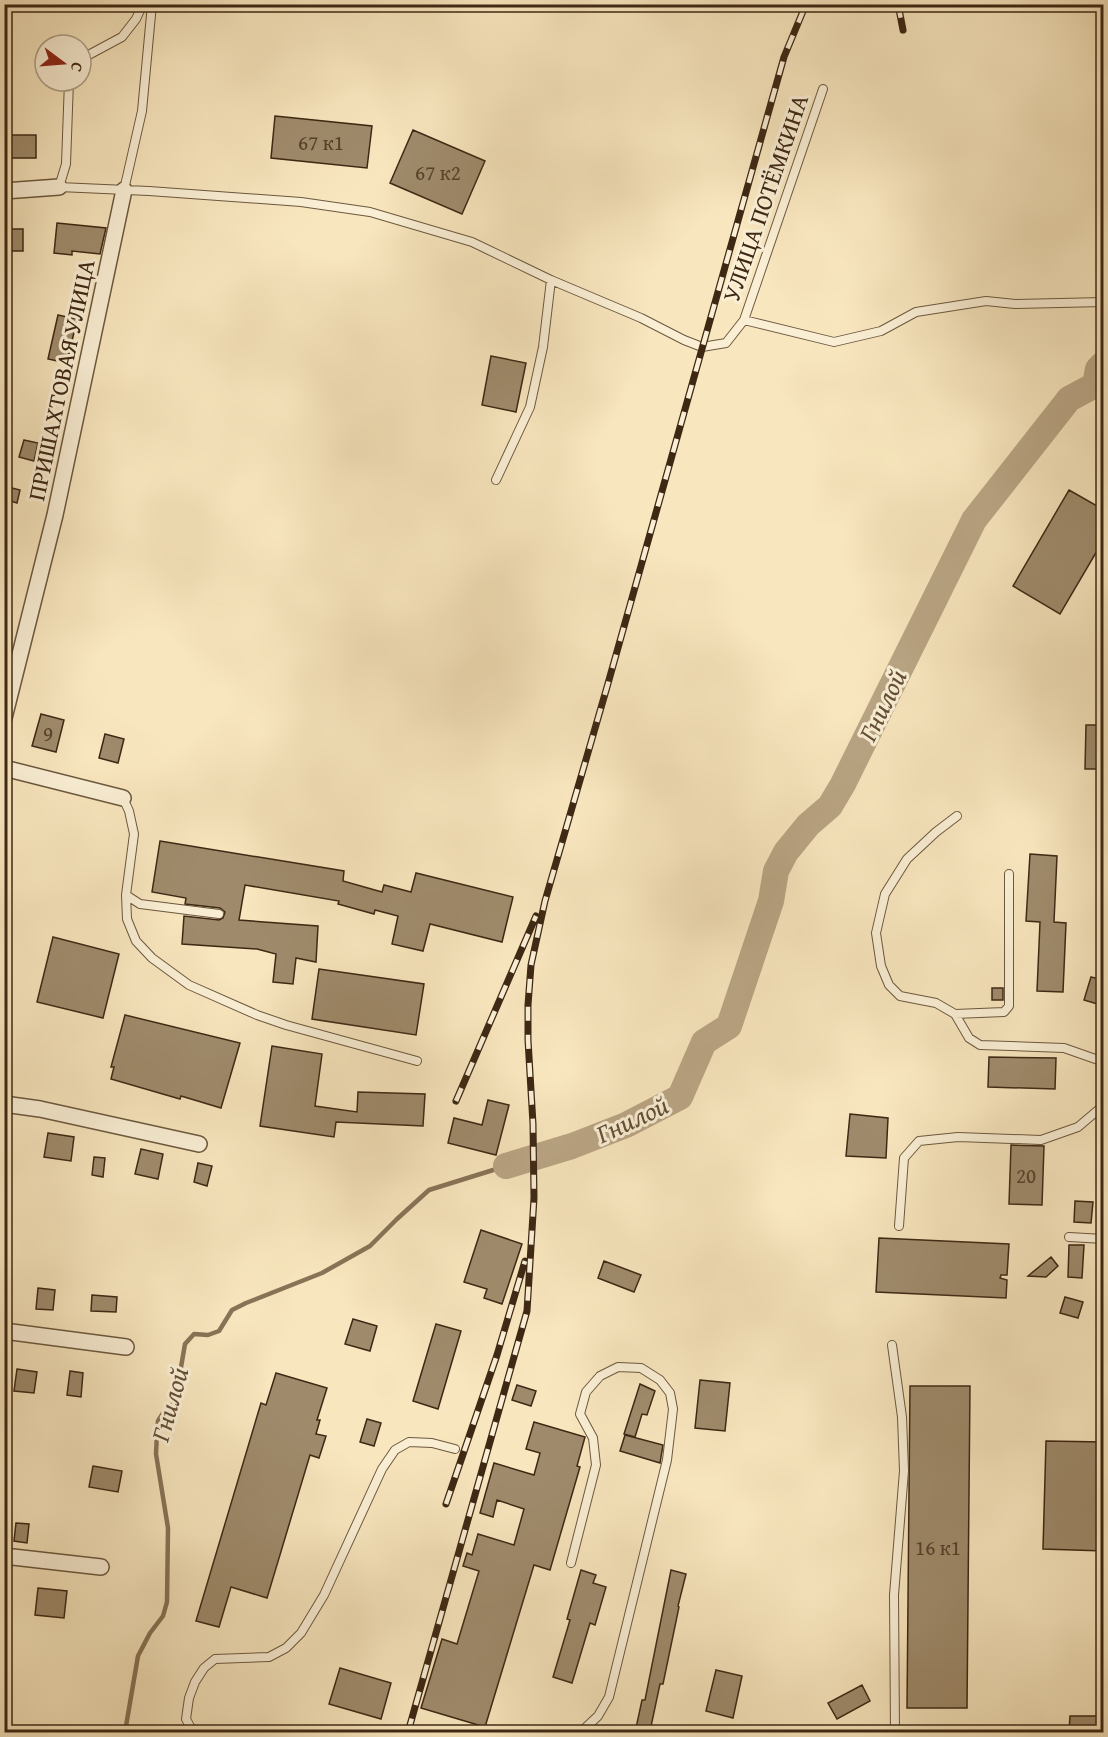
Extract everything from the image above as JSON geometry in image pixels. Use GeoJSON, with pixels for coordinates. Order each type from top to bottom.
{"type":"FeatureCollection","features":[{"type":"Feature","properties":{"kind":"street"},"geometry":{"type":"LineString","coordinates":[[4,191],[59,187]]}},
{"type":"Feature","properties":{"kind":"street","name":"ПРИШАХТОВАЯ УЛИЦА"},"geometry":{"type":"LineString","coordinates":[[4,718],[55,515],[124,190]]}},
{"type":"Feature","properties":{"kind":"street"},"geometry":{"type":"LineString","coordinates":[[4,768],[123,798]]}},
{"type":"Feature","properties":{"kind":"street"},"geometry":{"type":"LineString","coordinates":[[4,1104],[40,1109],[199,1144]]}},
{"type":"Feature","properties":{"kind":"street"},"geometry":{"type":"LineString","coordinates":[[4,1332],[126,1347]]}},
{"type":"Feature","properties":{"kind":"street"},"geometry":{"type":"LineString","coordinates":[[4,1556],[101,1567]]}},
{"type":"Feature","properties":{"kind":"lane"},"geometry":{"type":"LineString","coordinates":[[93,52],[122,37],[136,19],[143,4]]}},
{"type":"Feature","properties":{"kind":"lane"},"geometry":{"type":"LineString","coordinates":[[124,190],[142,111],[152,4]]}},
{"type":"Feature","properties":{"kind":"lane","name":"УЛИЦА ПОТЁМКИНА"},"geometry":{"type":"LineString","coordinates":[[744,320],[823,89]]}},
{"type":"Feature","properties":{"kind":"lane"},"geometry":{"type":"LineString","coordinates":[[69,93],[66,165],[59,187],[301,202],[370,212],[472,242],[702,347],[726,343],[744,320],[834,342],[881,331],[916,312],[986,301],[1015,304],[1104,302]]}},
{"type":"Feature","properties":{"kind":"lane"},"geometry":{"type":"LineString","coordinates":[[496,480],[530,407],[543,347],[551,280]]}},
{"type":"Feature","properties":{"kind":"lane"},"geometry":{"type":"LineString","coordinates":[[123,798],[129,811],[134,834],[126,895],[126,919],[136,941],[152,958],[189,985],[258,1015],[286,1025],[417,1061]]}},
{"type":"Feature","properties":{"kind":"lane"},"geometry":{"type":"LineString","coordinates":[[957,816],[907,859],[885,894],[876,933],[881,966],[889,985],[900,996],[936,1003],[955,1014],[969,1038],[980,1045],[1064,1048],[1104,1062]]}},
{"type":"Feature","properties":{"kind":"lane"},"geometry":{"type":"LineString","coordinates":[[955,1014],[1004,1012],[1009,1006],[1009,874]]}},
{"type":"Feature","properties":{"kind":"lane"},"geometry":{"type":"LineString","coordinates":[[126,895],[140,904],[219,914]]}},
{"type":"Feature","properties":{"kind":"lane"},"geometry":{"type":"LineString","coordinates":[[899,1226],[904,1158],[919,1141],[958,1137],[1041,1140],[1078,1127],[1104,1105]]}},
{"type":"Feature","properties":{"kind":"lane"},"geometry":{"type":"LineString","coordinates":[[1069,1237],[1104,1239]]}},
{"type":"Feature","properties":{"kind":"lane"},"geometry":{"type":"LineString","coordinates":[[892,1345],[902,1417],[904,1471],[894,1595],[895,1732]]}},
{"type":"Feature","properties":{"kind":"lane"},"geometry":{"type":"LineString","coordinates":[[571,1563],[596,1465],[592,1438],[580,1414],[586,1392],[600,1376],[618,1367],[641,1368],[660,1380],[670,1393],[673,1409],[667,1460],[609,1697],[598,1716],[580,1732]]}},
{"type":"Feature","properties":{"kind":"lane"},"geometry":{"type":"LineString","coordinates":[[193,1732],[186,1719],[189,1698],[204,1668],[215,1659],[269,1657],[286,1648],[301,1633],[324,1595],[382,1469],[395,1450],[409,1442],[432,1443],[455,1449]]}},
{"type":"Feature","properties":{"kind":"building"},"geometry":{"type":"Polygon","coordinates":[[[275,116],[372,126],[367,168],[271,158],[275,116]]]}},
{"type":"Feature","properties":{"kind":"building"},"geometry":{"type":"Polygon","coordinates":[[[413,130],[485,161],[462,214],[390,183],[413,130]]]}},
{"type":"Feature","properties":{"kind":"building"},"geometry":{"type":"Polygon","coordinates":[[[4,135],[36,135],[36,158],[4,158],[4,135]]]}},
{"type":"Feature","properties":{"kind":"building"},"geometry":{"type":"Polygon","coordinates":[[[57,223],[106,228],[100,254],[72,251],[72,255],[54,253],[57,223]]]}},
{"type":"Feature","properties":{"kind":"building"},"geometry":{"type":"Polygon","coordinates":[[[4,229],[23,229],[23,251],[4,251],[4,229]]]}},
{"type":"Feature","properties":{"kind":"building"},"geometry":{"type":"Polygon","coordinates":[[[58,315],[77,319],[67,363],[48,359],[58,315]]]}},
{"type":"Feature","properties":{"kind":"building"},"geometry":{"type":"Polygon","coordinates":[[[491,356],[526,363],[516,412],[482,405],[491,356]]]}},
{"type":"Feature","properties":{"kind":"building"},"geometry":{"type":"Polygon","coordinates":[[[24,440],[38,443],[34,461],[19,457],[24,440]]]}},
{"type":"Feature","properties":{"kind":"building"},"geometry":{"type":"Polygon","coordinates":[[[8,487],[20,490],[17,503],[4,499],[8,487]]]}},
{"type":"Feature","properties":{"kind":"building"},"geometry":{"type":"Polygon","coordinates":[[[1069,490],[1104,510],[1104,539],[1060,614],[1013,586],[1069,490]]]}},
{"type":"Feature","properties":{"kind":"building"},"geometry":{"type":"Polygon","coordinates":[[[41,714],[64,720],[56,752],[32,746],[41,714]]]}},
{"type":"Feature","properties":{"kind":"building"},"geometry":{"type":"Polygon","coordinates":[[[1086,725],[1104,725],[1104,769],[1085,769],[1086,725]]]}},
{"type":"Feature","properties":{"kind":"building"},"geometry":{"type":"Polygon","coordinates":[[[105,734],[124,739],[118,763],[99,758],[105,734]]]}},
{"type":"Feature","properties":{"kind":"building"},"geometry":{"type":"Polygon","coordinates":[[[160,841],[344,871],[343,881],[382,892],[384,885],[411,892],[416,873],[513,897],[502,942],[430,924],[423,951],[392,944],[398,916],[375,910],[374,914],[338,904],[339,901],[245,885],[239,920],[318,926],[316,962],[296,958],[293,984],[273,982],[276,954],[257,949],[182,944],[184,916],[219,920],[223,918],[225,912],[220,908],[185,904],[186,898],[152,892],[160,841]]]}},
{"type":"Feature","properties":{"kind":"building"},"geometry":{"type":"Polygon","coordinates":[[[1030,854],[1057,856],[1054,922],[1066,923],[1063,992],[1037,991],[1040,922],[1026,921],[1030,854]]]}},
{"type":"Feature","properties":{"kind":"building"},"geometry":{"type":"Polygon","coordinates":[[[53,937],[119,954],[103,1018],[37,1002],[53,937]]]}},
{"type":"Feature","properties":{"kind":"building"},"geometry":{"type":"Polygon","coordinates":[[[319,969],[424,984],[416,1035],[312,1019],[319,969]]]}},
{"type":"Feature","properties":{"kind":"building"},"geometry":{"type":"Polygon","coordinates":[[[1091,977],[1104,980],[1104,1006],[1084,1000],[1091,977]]]}},
{"type":"Feature","properties":{"kind":"building"},"geometry":{"type":"Polygon","coordinates":[[[992,988],[1003,988],[1003,1000],[992,1000],[992,988]]]}},
{"type":"Feature","properties":{"kind":"building"},"geometry":{"type":"Polygon","coordinates":[[[125,1015],[240,1043],[221,1108],[111,1079],[114,1067],[111,1067],[125,1015]]]}},
{"type":"Feature","properties":{"kind":"building"},"geometry":{"type":"Polygon","coordinates":[[[272,1046],[322,1054],[315,1106],[357,1112],[358,1092],[425,1094],[423,1126],[336,1122],[334,1137],[260,1126],[272,1046]]]}},
{"type":"Feature","properties":{"kind":"building"},"geometry":{"type":"Polygon","coordinates":[[[989,1057],[1056,1058],[1055,1089],[988,1087],[989,1057]]]}},
{"type":"Feature","properties":{"kind":"building"},"geometry":{"type":"Polygon","coordinates":[[[488,1100],[509,1105],[496,1155],[448,1143],[454,1118],[482,1125],[488,1100]]]}},
{"type":"Feature","properties":{"kind":"building"},"geometry":{"type":"Polygon","coordinates":[[[850,1114],[888,1118],[886,1158],[846,1156],[850,1114]]]}},
{"type":"Feature","properties":{"kind":"building"},"geometry":{"type":"Polygon","coordinates":[[[48,1133],[74,1137],[71,1161],[44,1157],[48,1133]]]}},
{"type":"Feature","properties":{"kind":"building"},"geometry":{"type":"Polygon","coordinates":[[[1011,1145],[1044,1146],[1042,1205],[1009,1204],[1011,1145]]]}},
{"type":"Feature","properties":{"kind":"building"},"geometry":{"type":"Polygon","coordinates":[[[141,1149],[163,1154],[158,1179],[135,1174],[141,1149]]]}},
{"type":"Feature","properties":{"kind":"building"},"geometry":{"type":"Polygon","coordinates":[[[94,1157],[105,1158],[103,1177],[92,1175],[94,1157]]]}},
{"type":"Feature","properties":{"kind":"building"},"geometry":{"type":"Polygon","coordinates":[[[198,1163],[212,1166],[207,1186],[194,1182],[198,1163]]]}},
{"type":"Feature","properties":{"kind":"building"},"geometry":{"type":"Polygon","coordinates":[[[1075,1201],[1093,1202],[1091,1223],[1074,1222],[1075,1201]]]}},
{"type":"Feature","properties":{"kind":"building"},"geometry":{"type":"Polygon","coordinates":[[[481,1230],[522,1244],[502,1304],[484,1298],[487,1289],[464,1282],[481,1230]]]}},
{"type":"Feature","properties":{"kind":"building"},"geometry":{"type":"Polygon","coordinates":[[[879,1238],[1009,1244],[1007,1275],[1001,1275],[1000,1278],[1007,1280],[1006,1298],[876,1292],[879,1238]]]}},
{"type":"Feature","properties":{"kind":"building"},"geometry":{"type":"Polygon","coordinates":[[[1069,1245],[1084,1245],[1082,1278],[1068,1277],[1069,1245]]]}},
{"type":"Feature","properties":{"kind":"building"},"geometry":{"type":"Polygon","coordinates":[[[1051,1257],[1058,1266],[1046,1277],[1028,1276],[1051,1257]]]}},
{"type":"Feature","properties":{"kind":"building"},"geometry":{"type":"Polygon","coordinates":[[[604,1261],[641,1275],[634,1292],[598,1278],[604,1261]]]}},
{"type":"Feature","properties":{"kind":"building"},"geometry":{"type":"Polygon","coordinates":[[[38,1288],[55,1290],[53,1310],[36,1309],[38,1288]]]}},
{"type":"Feature","properties":{"kind":"building"},"geometry":{"type":"Polygon","coordinates":[[[92,1295],[117,1297],[116,1312],[91,1311],[92,1295]]]}},
{"type":"Feature","properties":{"kind":"building"},"geometry":{"type":"Polygon","coordinates":[[[1065,1297],[1083,1302],[1078,1318],[1060,1313],[1065,1297]]]}},
{"type":"Feature","properties":{"kind":"building"},"geometry":{"type":"Polygon","coordinates":[[[353,1319],[377,1326],[370,1351],[345,1344],[353,1319]]]}},
{"type":"Feature","properties":{"kind":"building"},"geometry":{"type":"Polygon","coordinates":[[[436,1324],[461,1331],[438,1409],[413,1401],[436,1324]]]}},
{"type":"Feature","properties":{"kind":"building"},"geometry":{"type":"Polygon","coordinates":[[[17,1369],[37,1372],[34,1393],[14,1391],[17,1369]]]}},
{"type":"Feature","properties":{"kind":"building"},"geometry":{"type":"Polygon","coordinates":[[[70,1371],[83,1373],[81,1397],[67,1395],[70,1371]]]}},
{"type":"Feature","properties":{"kind":"building"},"geometry":{"type":"Polygon","coordinates":[[[276,1373],[327,1388],[317,1420],[320,1420],[316,1434],[326,1436],[319,1458],[310,1455],[267,1598],[231,1587],[219,1627],[196,1621],[261,1403],[266,1405],[276,1373]]]}},
{"type":"Feature","properties":{"kind":"building"},"geometry":{"type":"Polygon","coordinates":[[[700,1380],[730,1383],[725,1431],[695,1428],[700,1380]]]}},
{"type":"Feature","properties":{"kind":"building"},"geometry":{"type":"Polygon","coordinates":[[[640,1384],[655,1391],[647,1415],[642,1414],[635,1437],[624,1434],[640,1384]]]}},
{"type":"Feature","properties":{"kind":"building"},"geometry":{"type":"Polygon","coordinates":[[[517,1385],[536,1391],[531,1406],[512,1400],[517,1385]]]}},
{"type":"Feature","properties":{"kind":"building"},"geometry":{"type":"Polygon","coordinates":[[[910,1386],[970,1386],[967,1708],[907,1708],[910,1386]]]}},
{"type":"Feature","properties":{"kind":"building"},"geometry":{"type":"Polygon","coordinates":[[[367,1419],[381,1423],[374,1446],[360,1442],[367,1419]]]}},
{"type":"Feature","properties":{"kind":"building"},"geometry":{"type":"Polygon","coordinates":[[[534,1422],[585,1437],[577,1466],[580,1467],[550,1570],[534,1565],[485,1727],[421,1708],[442,1639],[457,1644],[479,1571],[463,1566],[467,1553],[472,1555],[478,1534],[514,1545],[524,1509],[497,1500],[493,1517],[480,1513],[494,1463],[534,1475],[540,1453],[526,1449],[534,1422]]]}},
{"type":"Feature","properties":{"kind":"building"},"geometry":{"type":"Polygon","coordinates":[[[625,1435],[663,1445],[660,1463],[620,1451],[625,1435]]]}},
{"type":"Feature","properties":{"kind":"building"},"geometry":{"type":"Polygon","coordinates":[[[1046,1441],[1104,1442],[1104,1551],[1043,1549],[1046,1441]]]}},
{"type":"Feature","properties":{"kind":"building"},"geometry":{"type":"Polygon","coordinates":[[[93,1466],[122,1471],[118,1492],[89,1487],[93,1466]]]}},
{"type":"Feature","properties":{"kind":"building"},"geometry":{"type":"Polygon","coordinates":[[[16,1523],[29,1524],[27,1543],[14,1541],[16,1523]]]}},
{"type":"Feature","properties":{"kind":"building"},"geometry":{"type":"Polygon","coordinates":[[[581,1570],[596,1575],[593,1583],[606,1587],[595,1625],[590,1623],[572,1683],[553,1677],[570,1620],[567,1619],[581,1570]]]}},
{"type":"Feature","properties":{"kind":"building"},"geometry":{"type":"Polygon","coordinates":[[[671,1570],[686,1574],[663,1684],[660,1684],[650,1731],[636,1728],[642,1700],[645,1700],[671,1570]]]}},
{"type":"Feature","properties":{"kind":"building"},"geometry":{"type":"Polygon","coordinates":[[[38,1588],[67,1591],[64,1618],[35,1615],[38,1588]]]}},
{"type":"Feature","properties":{"kind":"building"},"geometry":{"type":"Polygon","coordinates":[[[340,1668],[391,1683],[381,1719],[329,1704],[340,1668]]]}},
{"type":"Feature","properties":{"kind":"building"},"geometry":{"type":"Polygon","coordinates":[[[716,1670],[742,1676],[733,1718],[706,1711],[716,1670]]]}},
{"type":"Feature","properties":{"kind":"building"},"geometry":{"type":"Polygon","coordinates":[[[862,1685],[870,1701],[837,1719],[828,1703],[862,1685]]]}},
{"type":"Feature","properties":{"kind":"building"},"geometry":{"type":"Polygon","coordinates":[[[1070,1716],[1104,1716],[1104,1732],[1069,1732],[1070,1716]]]}},
{"type":"Feature","properties":{"kind":"waterway","name":"Гнилой"},"geometry":{"type":"LineString","coordinates":[[506,1166],[572,1146],[626,1125],[680,1097],[704,1042],[729,1026],[771,901],[776,871],[786,852],[808,825],[830,806],[843,784],[974,520],[1069,399],[1095,385],[1098,369],[1104,363]]}},
{"type":"Feature","properties":{"kind":"waterway","name":"Гнилой"},"geometry":{"type":"LineString","coordinates":[[125,1732],[138,1656],[150,1633],[163,1616],[167,1602],[168,1528],[156,1454],[157,1432],[158,1421],[175,1402],[185,1344],[194,1334],[208,1335],[219,1331],[232,1310],[322,1273],[370,1246],[429,1190],[506,1166]]}},
{"type":"Feature","properties":{"kind":"railway"},"geometry":{"type":"LineString","coordinates":[[408,1732],[527,1311],[534,1198],[528,1005],[531,965],[545,901],[784,57],[806,4]]}},
{"type":"Feature","properties":{"kind":"railway"},"geometry":{"type":"LineString","coordinates":[[898,4],[903,30]]}},
{"type":"Feature","properties":{"kind":"railway"},"geometry":{"type":"LineString","coordinates":[[456,1101],[536,916]]}},
{"type":"Feature","properties":{"kind":"railway"},"geometry":{"type":"LineString","coordinates":[[446,1504],[497,1355],[525,1261]]}}]}
